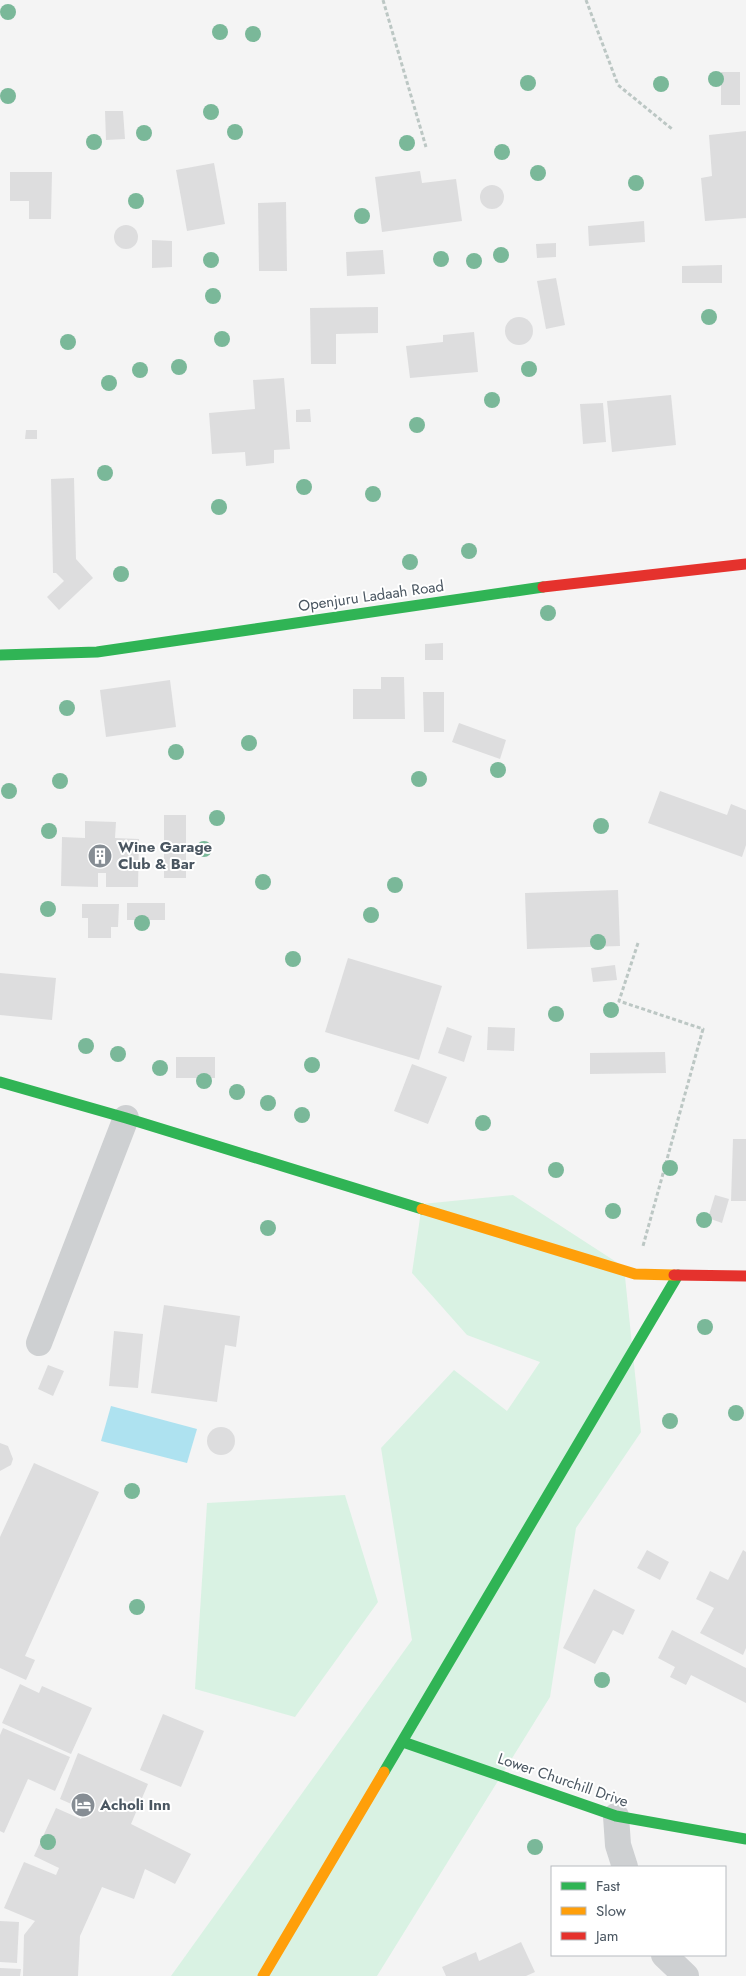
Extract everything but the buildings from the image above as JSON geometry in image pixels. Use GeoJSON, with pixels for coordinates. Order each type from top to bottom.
{"type":"FeatureCollection","features":[{"type":"Feature","properties":{"kind":"street","name":"Openjuru Ladaah Road"},"geometry":{"type":"LineString","coordinates":[[0,655],[97,652],[510,591],[746,564]]}},
{"type":"Feature","properties":{"kind":"street"},"geometry":{"type":"LineString","coordinates":[[0,1082],[126,1118],[635,1274],[746,1276]]}},
{"type":"Feature","properties":{"kind":"street"},"geometry":{"type":"LineString","coordinates":[[39,1343],[126,1118]]}},
{"type":"Feature","properties":{"kind":"street"},"geometry":{"type":"LineString","coordinates":[[263,1976],[678,1275]]}},
{"type":"Feature","properties":{"kind":"street","name":"Lower Churchill Drive"},"geometry":{"type":"LineString","coordinates":[[403,1742],[616,1816],[746,1839]]}},
{"type":"Feature","properties":{"kind":"street"},"geometry":{"type":"LineString","coordinates":[[616,1816],[618,1845],[624,1866]]}},
{"type":"Feature","properties":{"kind":"street"},"geometry":{"type":"LineString","coordinates":[[665,1956],[686,1976]]}},
{"type":"Feature","properties":{"kind":"path"},"geometry":{"type":"LineString","coordinates":[[383,0],[426,147]]}},
{"type":"Feature","properties":{"kind":"path"},"geometry":{"type":"LineString","coordinates":[[586,0],[618,85],[672,129]]}},
{"type":"Feature","properties":{"kind":"path"},"geometry":{"type":"LineString","coordinates":[[635,1274],[703,1029],[619,1001],[638,944]]}},
{"type":"Feature","properties":{"kind":"green space"},"geometry":{"type":"Polygon","coordinates":[[[513,1195],[624,1267],[641,1432],[576,1528],[550,1697],[377,1976],[171,1976],[412,1640],[381,1448],[454,1370],[507,1411],[540,1362],[467,1335],[412,1273],[422,1204],[513,1195]]]}},
{"type":"Feature","properties":{"kind":"green space"},"geometry":{"type":"Polygon","coordinates":[[[345,1495],[378,1602],[295,1717],[195,1689],[207,1503],[345,1495]]]}},
{"type":"Feature","properties":{"kind":"water"},"geometry":{"type":"Polygon","coordinates":[[[111,1406],[197,1429],[187,1463],[101,1441],[111,1406]]]}},
{"type":"Feature","properties":{"kind":"traffic: fast"},"geometry":{"type":"LineString","coordinates":[[0,655],[97,652],[543,587]]}},
{"type":"Feature","properties":{"kind":"traffic: fast"},"geometry":{"type":"LineString","coordinates":[[0,1082],[126,1118],[422,1209]]}},
{"type":"Feature","properties":{"kind":"traffic: fast"},"geometry":{"type":"LineString","coordinates":[[384,1772],[678,1275]]}},
{"type":"Feature","properties":{"kind":"traffic: fast"},"geometry":{"type":"LineString","coordinates":[[403,1742],[616,1816],[746,1839]]}},
{"type":"Feature","properties":{"kind":"traffic: slow"},"geometry":{"type":"LineString","coordinates":[[422,1209],[635,1274],[674,1275]]}},
{"type":"Feature","properties":{"kind":"traffic: slow"},"geometry":{"type":"LineString","coordinates":[[263,1976],[384,1772]]}},
{"type":"Feature","properties":{"kind":"traffic: jam"},"geometry":{"type":"LineString","coordinates":[[543,587],[746,564]]}},
{"type":"Feature","properties":{"kind":"traffic: jam"},"geometry":{"type":"LineString","coordinates":[[674,1275],[746,1276]]}},
{"type":"Feature","properties":{"kind":"place","name":"Wine Garage Club & Bar"},"geometry":{"type":"Point","coordinates":[100,856]}},
{"type":"Feature","properties":{"kind":"place","name":"Acholi Inn"},"geometry":{"type":"Point","coordinates":[83,1805]}}]}
